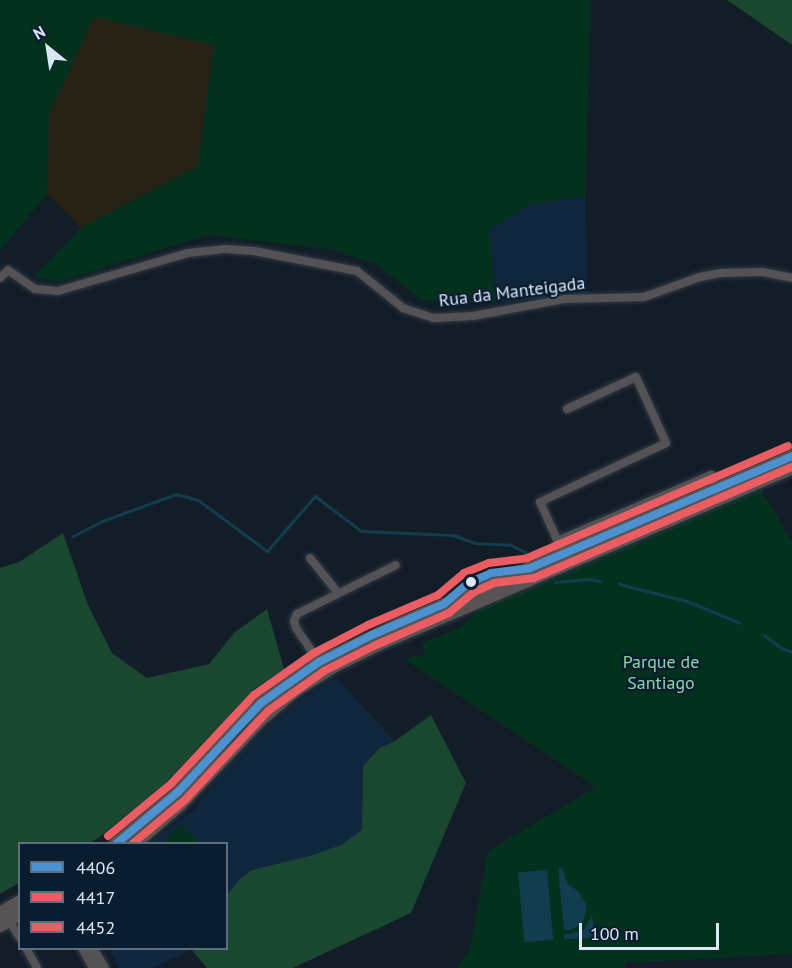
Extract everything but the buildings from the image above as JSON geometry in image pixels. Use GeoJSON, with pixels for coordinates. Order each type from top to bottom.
{"type":"FeatureCollection","features":[{"type":"Feature","properties":{"kind":"main road"},"geometry":{"type":"LineString","coordinates":[[116,842],[178,792],[234,729],[261,703],[319,663],[372,635],[792,456]]}},
{"type":"Feature","properties":{"kind":"main road"},"geometry":{"type":"LineString","coordinates":[[136,842],[180,805],[262,719],[295,691],[335,666],[378,645],[792,468]]}},
{"type":"Feature","properties":{"kind":"main road"},"geometry":{"type":"LineString","coordinates":[[7,918],[18,904]]}},
{"type":"Feature","properties":{"kind":"street","name":"Rua da Manteigada"},"geometry":{"type":"LineString","coordinates":[[0,278],[8,270],[35,289],[58,291],[188,253],[225,249],[254,251],[357,271],[403,308],[434,318],[473,316],[565,299],[644,297],[721,273],[762,272],[792,278]]}},
{"type":"Feature","properties":{"kind":"street"},"geometry":{"type":"LineString","coordinates":[[563,554],[540,502],[666,443],[636,377],[567,409]]}},
{"type":"Feature","properties":{"kind":"street"},"geometry":{"type":"LineString","coordinates":[[557,541],[711,475],[716,488]]}},
{"type":"Feature","properties":{"kind":"street"},"geometry":{"type":"LineString","coordinates":[[310,558],[338,593]]}},
{"type":"Feature","properties":{"kind":"street"},"geometry":{"type":"LineString","coordinates":[[319,663],[296,628],[295,618],[300,612],[396,565]]}},
{"type":"Feature","properties":{"kind":"street"},"geometry":{"type":"LineString","coordinates":[[7,918],[18,935]]}},
{"type":"Feature","properties":{"kind":"street"},"geometry":{"type":"LineString","coordinates":[[27,950],[37,968]]}},
{"type":"Feature","properties":{"kind":"street"},"geometry":{"type":"LineString","coordinates":[[84,950],[94,968]]}},
{"type":"Feature","properties":{"kind":"street"},"geometry":{"type":"LineString","coordinates":[[94,950],[104,968]]}},
{"type":"Feature","properties":{"kind":"shaded area"},"geometry":{"type":"Polygon","coordinates":[[[94,16],[214,45],[198,166],[81,228],[47,194],[49,114],[94,16]]]}},
{"type":"Feature","properties":{"kind":"shaded area"},"geometry":{"type":"Polygon","coordinates":[[[585,196],[587,294],[496,303],[489,230],[529,204],[585,196]]]}},
{"type":"Feature","properties":{"kind":"shaded area"},"geometry":{"type":"Polygon","coordinates":[[[336,677],[395,741],[431,715],[466,783],[293,968],[207,968],[191,950],[228,950],[228,842],[151,842],[194,809],[220,775],[263,731],[301,699],[336,677]]]}},
{"type":"Feature","properties":{"kind":"shaded area"},"geometry":{"type":"Polygon","coordinates":[[[558,868],[562,868],[567,883],[579,892],[587,906],[583,923],[571,930],[564,930],[558,868]]]}},
{"type":"Feature","properties":{"kind":"shaded area"},"geometry":{"type":"Polygon","coordinates":[[[547,870],[553,940],[524,942],[518,873],[547,870]]]}},
{"type":"Feature","properties":{"kind":"shaded area"},"geometry":{"type":"Polygon","coordinates":[[[592,915],[595,938],[564,939],[564,935],[584,930],[592,915]]]}},
{"type":"Feature","properties":{"kind":"shaded area"},"geometry":{"type":"Polygon","coordinates":[[[110,950],[191,950],[153,968],[119,968],[110,950]]]}},
{"type":"Feature","properties":{"kind":"green space"},"geometry":{"type":"Polygon","coordinates":[[[0,0],[591,0],[585,196],[529,205],[489,230],[496,303],[421,300],[376,264],[328,249],[206,235],[59,282],[33,277],[81,228],[198,166],[214,45],[94,17],[49,114],[47,194],[0,251],[0,0]]]}},
{"type":"Feature","properties":{"kind":"green space"},"geometry":{"type":"Polygon","coordinates":[[[727,0],[792,0],[792,45],[727,0]]]}},
{"type":"Feature","properties":{"kind":"green space","name":"Parque de Santiago"},"geometry":{"type":"Polygon","coordinates":[[[761,490],[792,541],[792,954],[625,963],[625,968],[456,968],[470,949],[488,851],[596,787],[404,659],[425,654],[422,643],[461,627],[480,609],[761,490]]]}},
{"type":"Feature","properties":{"kind":"green space"},"geometry":{"type":"Polygon","coordinates":[[[63,533],[88,605],[112,653],[147,678],[209,664],[235,632],[267,609],[284,669],[253,690],[164,785],[97,839],[91,842],[18,842],[18,884],[0,894],[0,568],[19,562],[63,533]]]}},
{"type":"Feature","properties":{"kind":"green space"},"geometry":{"type":"Polygon","coordinates":[[[431,715],[466,783],[411,913],[293,968],[207,968],[192,950],[228,950],[228,894],[239,880],[252,870],[310,856],[341,845],[362,830],[363,766],[380,748],[395,741],[431,715]]]}},
{"type":"Feature","properties":{"kind":"green space"},"geometry":{"type":"Polygon","coordinates":[[[181,825],[198,842],[163,842],[181,825]]]}},
{"type":"Feature","properties":{"kind":"waterway"},"geometry":{"type":"LineString","coordinates":[[73,536],[102,521],[176,494],[198,500],[267,551],[315,496],[361,531],[453,535],[475,543],[511,545],[525,552]]}},
{"type":"Feature","properties":{"kind":"waterway"},"geometry":{"type":"LineString","coordinates":[[555,582],[589,579],[600,581]]}},
{"type":"Feature","properties":{"kind":"waterway"},"geometry":{"type":"LineString","coordinates":[[619,584],[687,601],[740,623]]}},
{"type":"Feature","properties":{"kind":"waterway"},"geometry":{"type":"LineString","coordinates":[[764,635],[781,648],[792,652]]}},
{"type":"Feature","properties":{"kind":"transit line","name":"4452"},"geometry":{"type":"LineString","coordinates":[[108,836],[171,784],[254,695],[314,653],[368,625],[438,595],[464,573],[489,563],[527,558],[788,446]]}},
{"type":"Feature","properties":{"kind":"transit line","name":"4406"},"geometry":{"type":"LineString","coordinates":[[118,842],[178,792],[261,703],[319,662],[372,635],[444,604],[468,583],[491,573],[530,568],[792,456]]}},
{"type":"Feature","properties":{"kind":"transit line","name":"4417"},"geometry":{"type":"LineString","coordinates":[[134,842],[185,800],[268,711],[324,671],[449,613],[474,592],[494,583],[534,578],[792,467]]}}]}
